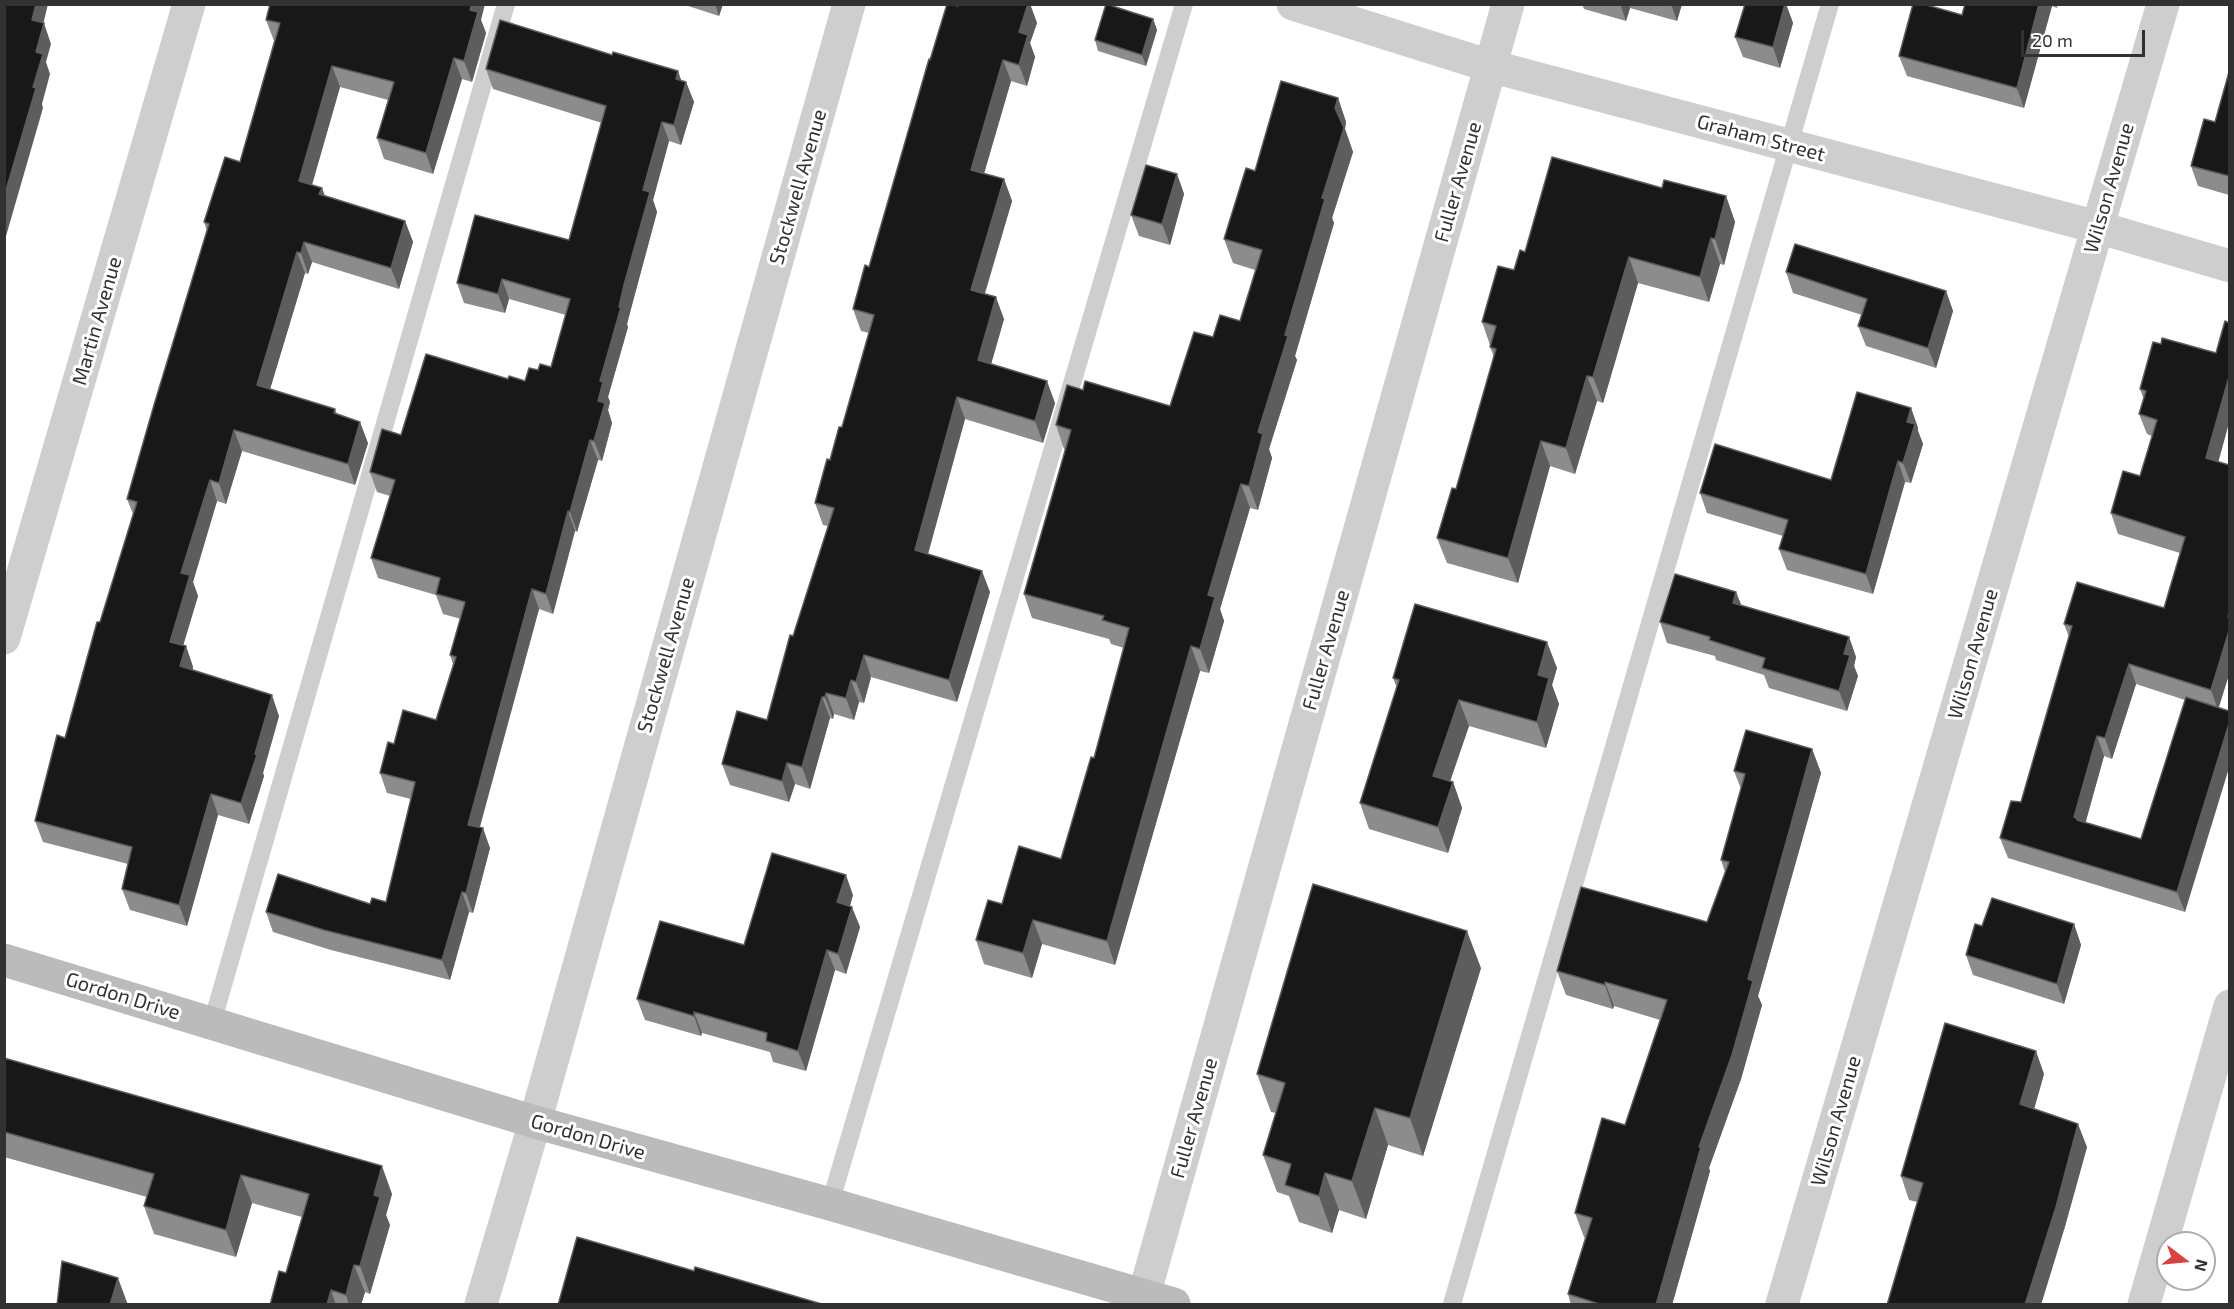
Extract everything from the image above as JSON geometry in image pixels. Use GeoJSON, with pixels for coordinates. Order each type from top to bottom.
{"type":"FeatureCollection","features":[{"type":"Feature","properties":{"kind":"main road","name":"Gordon Drive"},"geometry":{"type":"LineString","coordinates":[[4,960],[535,1122],[830,1204],[1174,1305]]}},
{"type":"Feature","properties":{"kind":"street","name":"Martin Avenue"},"geometry":{"type":"LineString","coordinates":[[4,638],[189,4]]}},
{"type":"Feature","properties":{"kind":"street","name":"Stockwell Avenue"},"geometry":{"type":"LineString","coordinates":[[481,1305],[535,1122],[849,4]]}},
{"type":"Feature","properties":{"kind":"street","name":"Graham Street"},"geometry":{"type":"LineString","coordinates":[[1293,4],[1490,66],[2097,227],[2229,266]]}},
{"type":"Feature","properties":{"kind":"street","name":"Fuller Avenue"},"geometry":{"type":"LineString","coordinates":[[1143,1295],[1508,4]]}},
{"type":"Feature","properties":{"kind":"street","name":"Wilson Avenue"},"geometry":{"type":"LineString","coordinates":[[1782,1305],[2163,4]]}},
{"type":"Feature","properties":{"kind":"street"},"geometry":{"type":"LineString","coordinates":[[2144,1305],[2229,1006]]}},
{"type":"Feature","properties":{"kind":"lane"},"geometry":{"type":"LineString","coordinates":[[212,1023],[506,4]]}},
{"type":"Feature","properties":{"kind":"lane"},"geometry":{"type":"LineString","coordinates":[[830,1204],[1184,4]]}},
{"type":"Feature","properties":{"kind":"lane"},"geometry":{"type":"LineString","coordinates":[[1452,1305],[1830,4]]}},
{"type":"Feature","properties":{"kind":"building"},"geometry":{"type":"Polygon","coordinates":[[[4,4],[36,4],[32,20],[44,23],[36,52],[43,54],[33,87],[36,88],[4,197],[4,4]]]}},
{"type":"Feature","properties":{"kind":"building"},"geometry":{"type":"Polygon","coordinates":[[[270,4],[472,4],[470,10],[478,12],[464,61],[454,58],[426,153],[377,138],[394,82],[332,66],[299,181],[322,188],[319,194],[405,221],[391,268],[304,242],[301,253],[297,252],[257,385],[335,409],[334,413],[360,422],[348,464],[234,430],[219,483],[210,480],[181,573],[190,575],[170,642],[186,646],[180,666],[272,695],[255,754],[257,755],[241,803],[211,794],[179,905],[122,889],[132,847],[35,821],[57,735],[65,738],[97,622],[100,622],[137,502],[127,499],[209,224],[204,222],[225,157],[240,162],[280,23],[266,20],[270,4]]]}},
{"type":"Feature","properties":{"kind":"building"},"geometry":{"type":"Polygon","coordinates":[[[947,4],[958,6],[958,4],[1028,4],[1019,32],[1028,35],[1019,65],[1003,60],[971,170],[1004,179],[971,290],[996,297],[978,360],[1047,381],[1035,421],[957,397],[915,550],[982,571],[949,680],[864,655],[856,682],[851,680],[846,698],[826,693],[825,697],[822,697],[802,767],[787,763],[782,781],[722,764],[737,711],[767,720],[790,635],[793,636],[834,508],[815,503],[827,459],[830,460],[839,427],[842,427],[874,315],[853,309],[865,265],[869,267],[947,4]]]}},
{"type":"Feature","properties":{"kind":"building"},"geometry":{"type":"Polygon","coordinates":[[[1106,4],[1153,19],[1142,55],[1095,40],[1106,4]]]}},
{"type":"Feature","properties":{"kind":"building"},"geometry":{"type":"Polygon","coordinates":[[[1745,4],[1785,4],[1773,47],[1735,37],[1745,4]]]}},
{"type":"Feature","properties":{"kind":"building"},"geometry":{"type":"Polygon","coordinates":[[[1913,4],[1923,4],[1962,15],[1965,4],[2039,4],[2017,88],[1899,56],[1913,4]]]}},
{"type":"Feature","properties":{"kind":"building"},"geometry":{"type":"Polygon","coordinates":[[[500,20],[612,55],[613,52],[678,71],[676,79],[686,82],[674,125],[662,122],[643,190],[650,192],[600,381],[603,382],[598,401],[605,403],[594,441],[590,440],[546,594],[532,589],[468,825],[483,828],[466,893],[462,892],[442,960],[324,930],[266,912],[278,874],[370,904],[372,898],[386,902],[415,782],[380,773],[388,742],[394,744],[403,710],[436,720],[456,657],[450,655],[465,602],[436,594],[440,578],[371,558],[395,480],[370,472],[382,429],[401,435],[426,354],[508,379],[509,376],[525,381],[529,368],[538,370],[540,364],[551,367],[570,299],[502,279],[498,294],[457,283],[475,215],[569,240],[606,106],[486,69],[500,20]]]}},
{"type":"Feature","properties":{"kind":"building"},"geometry":{"type":"Polygon","coordinates":[[[2229,72],[2229,176],[2191,166],[2204,119],[2215,122],[2229,72]]]}},
{"type":"Feature","properties":{"kind":"building"},"geometry":{"type":"Polygon","coordinates":[[[1281,81],[1338,98],[1335,108],[1344,128],[1322,198],[1325,199],[1285,335],[1288,336],[1258,432],[1263,434],[1249,486],[1241,484],[1208,595],[1215,597],[1200,649],[1191,646],[1107,941],[1033,920],[1023,953],[976,940],[988,900],[1002,904],[1019,846],[1061,859],[1091,757],[1094,758],[1129,628],[1102,620],[1104,616],[1024,594],[1071,430],[1056,425],[1067,385],[1083,390],[1085,381],[1170,406],[1194,332],[1213,337],[1220,315],[1240,321],[1262,250],[1224,239],[1246,168],[1255,171],[1281,81]]]}},
{"type":"Feature","properties":{"kind":"building"},"geometry":{"type":"Polygon","coordinates":[[[1552,157],[1662,188],[1664,180],[1726,196],[1715,239],[1711,238],[1700,277],[1629,257],[1593,377],[1587,376],[1566,448],[1541,441],[1508,558],[1437,538],[1452,488],[1456,489],[1496,349],[1490,347],[1496,326],[1482,322],[1498,266],[1514,270],[1520,250],[1525,252],[1552,157]]]}},
{"type":"Feature","properties":{"kind":"building"},"geometry":{"type":"Polygon","coordinates":[[[1146,165],[1177,174],[1162,224],[1131,215],[1146,165]]]}},
{"type":"Feature","properties":{"kind":"building"},"geometry":{"type":"Polygon","coordinates":[[[1795,244],[1946,291],[1928,348],[1858,326],[1867,299],[1786,272],[1795,244]]]}},
{"type":"Feature","properties":{"kind":"building"},"geometry":{"type":"Polygon","coordinates":[[[2225,321],[2229,323],[2229,377],[2206,458],[2229,465],[2229,631],[2211,690],[2129,664],[2105,738],[2097,736],[2074,817],[2077,820],[2141,839],[2186,697],[2229,711],[2229,724],[2177,892],[2000,838],[2011,801],[2021,802],[2072,626],[2064,624],[2077,582],[2164,608],[2185,537],[2111,513],[2123,471],[2140,476],[2157,420],[2139,414],[2146,391],[2140,389],[2153,342],[2161,344],[2162,338],[2216,353],[2225,321]]]}},
{"type":"Feature","properties":{"kind":"building"},"geometry":{"type":"Polygon","coordinates":[[[1857,392],[1911,408],[1907,422],[1915,424],[1903,463],[1898,461],[1866,574],[1779,549],[1788,520],[1700,493],[1715,444],[1831,480],[1857,392]]]}},
{"type":"Feature","properties":{"kind":"building"},"geometry":{"type":"Polygon","coordinates":[[[1675,574],[1736,592],[1733,603],[1849,637],[1844,654],[1850,655],[1839,691],[1762,668],[1765,658],[1709,640],[1710,637],[1660,622],[1675,574]]]}},
{"type":"Feature","properties":{"kind":"building"},"geometry":{"type":"Polygon","coordinates":[[[1415,604],[1547,642],[1538,675],[1549,678],[1537,722],[1459,700],[1433,776],[1453,782],[1438,827],[1360,803],[1399,680],[1393,678],[1415,604]]]}},
{"type":"Feature","properties":{"kind":"building"},"geometry":{"type":"Polygon","coordinates":[[[1746,730],[1812,749],[1748,979],[1753,981],[1732,1055],[1699,1147],[1701,1147],[1656,1305],[1602,1305],[1568,1294],[1592,1218],[1575,1213],[1602,1118],[1625,1125],[1667,1000],[1557,971],[1581,887],[1707,922],[1729,862],[1721,860],[1745,774],[1734,771],[1746,730]]]}},
{"type":"Feature","properties":{"kind":"building"},"geometry":{"type":"Polygon","coordinates":[[[772,853],[846,875],[837,902],[852,907],[838,954],[827,950],[798,1051],[766,1041],[767,1033],[694,1012],[694,1016],[637,999],[660,921],[744,945],[772,853]]]}},
{"type":"Feature","properties":{"kind":"building"},"geometry":{"type":"Polygon","coordinates":[[[1313,884],[1467,931],[1410,1118],[1375,1108],[1352,1181],[1325,1173],[1319,1196],[1285,1185],[1291,1164],[1263,1155],[1285,1083],[1257,1074],[1313,884]]]}},
{"type":"Feature","properties":{"kind":"building"},"geometry":{"type":"Polygon","coordinates":[[[1992,898],[2074,924],[2057,984],[1966,955],[1975,924],[1982,926],[1992,898]]]}},
{"type":"Feature","properties":{"kind":"building"},"geometry":{"type":"Polygon","coordinates":[[[1945,1023],[2036,1051],[2020,1104],[2078,1124],[2056,1207],[2025,1305],[1887,1305],[1923,1183],[1901,1176],[1945,1023]]]}},
{"type":"Feature","properties":{"kind":"building"},"geometry":{"type":"Polygon","coordinates":[[[4,1058],[382,1166],[374,1195],[380,1197],[360,1266],[354,1265],[346,1295],[331,1290],[327,1305],[270,1305],[279,1271],[286,1273],[309,1194],[241,1175],[226,1230],[144,1206],[154,1174],[4,1132],[4,1058]]]}},
{"type":"Feature","properties":{"kind":"building"},"geometry":{"type":"Polygon","coordinates":[[[577,1237],[694,1271],[695,1267],[825,1305],[558,1305],[577,1237]]]}},
{"type":"Feature","properties":{"kind":"building"},"geometry":{"type":"Polygon","coordinates":[[[62,1261],[118,1278],[110,1305],[57,1305],[62,1261]]]}}]}
